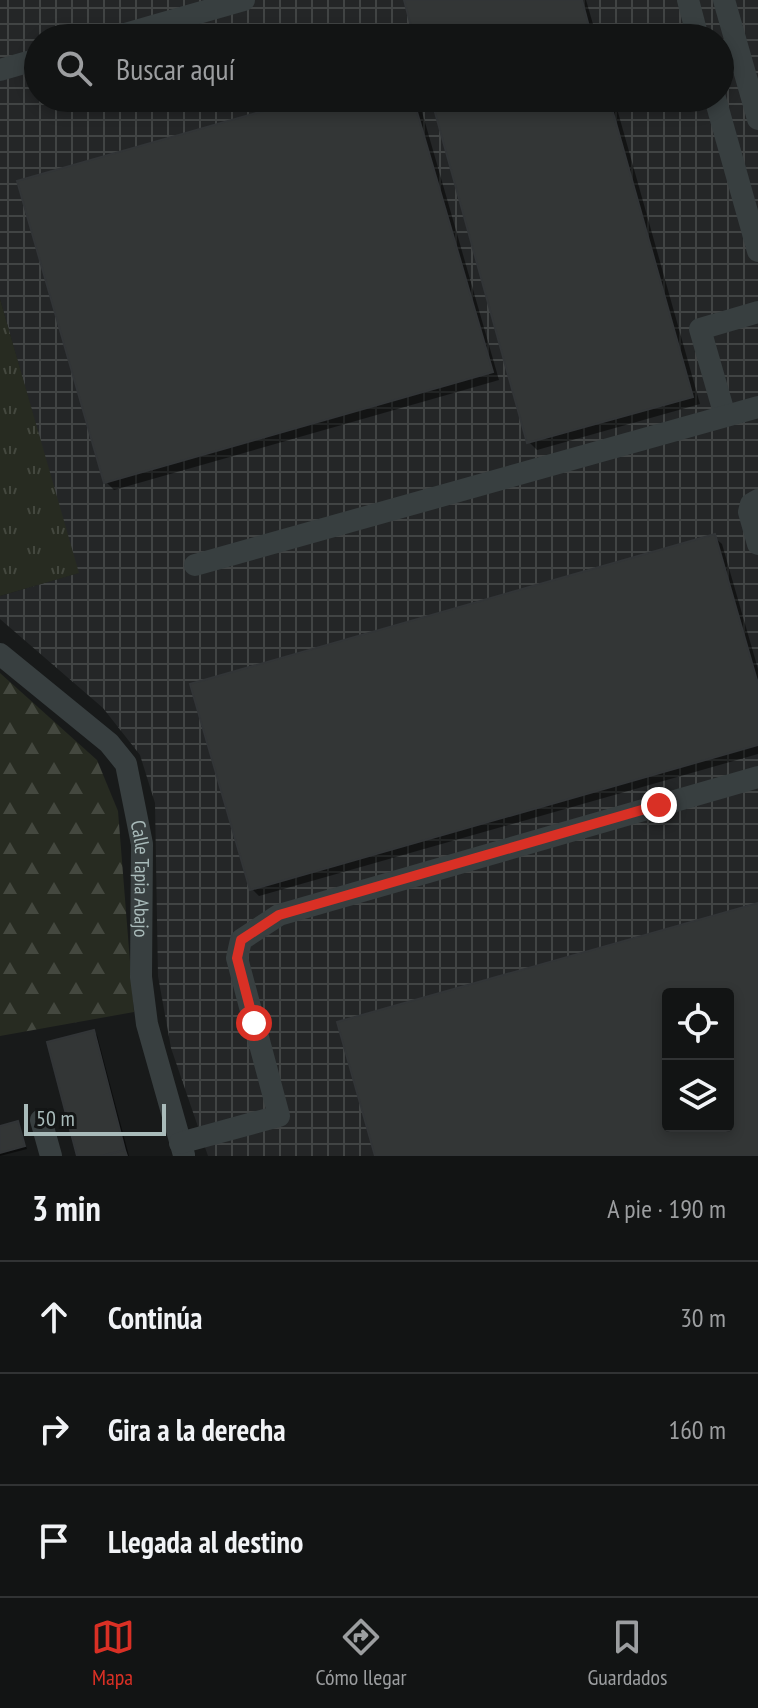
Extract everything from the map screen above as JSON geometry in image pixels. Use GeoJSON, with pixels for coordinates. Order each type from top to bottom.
{"type":"FeatureCollection","features":[{"type":"Feature","properties":{"kind":"street"},"geometry":{"type":"LineString","coordinates":[[160,24],[244,0]]}},
{"type":"Feature","properties":{"kind":"street"},"geometry":{"type":"LineString","coordinates":[[688,0],[694,24]]}},
{"type":"Feature","properties":{"kind":"street"},"geometry":{"type":"LineString","coordinates":[[724,0],[733,24]]}},
{"type":"Feature","properties":{"kind":"street"},"geometry":{"type":"LineString","coordinates":[[734,28],[752,79],[758,119]]}},
{"type":"Feature","properties":{"kind":"street"},"geometry":{"type":"LineString","coordinates":[[0,70],[24,63]]}},
{"type":"Feature","properties":{"kind":"street"},"geometry":{"type":"LineString","coordinates":[[719,112],[758,251]]}},
{"type":"Feature","properties":{"kind":"street"},"geometry":{"type":"LineString","coordinates":[[725,416],[700,329],[758,312]]}},
{"type":"Feature","properties":{"kind":"street"},"geometry":{"type":"LineString","coordinates":[[195,565],[758,407]]}},
{"type":"Feature","properties":{"kind":"street"},"geometry":{"type":"LineString","coordinates":[[758,500],[751,504],[749,512],[758,544]]}},
{"type":"Feature","properties":{"kind":"street","name":"Calle Tapia Abajo"},"geometry":{"type":"LineString","coordinates":[[0,654],[109,743],[126,764],[142,844],[141,977],[147,1024],[182,1150]]}},
{"type":"Feature","properties":{"kind":"street"},"geometry":{"type":"LineString","coordinates":[[182,1150],[279,1116],[237,958],[241,940],[279,915],[758,777]]}},
{"type":"Feature","properties":{"kind":"street"},"geometry":{"type":"LineString","coordinates":[[41,1120],[51,1156]]}},
{"type":"Feature","properties":{"kind":"shaded area"},"geometry":{"type":"Polygon","coordinates":[[[0,0],[758,0],[758,1156],[208,1156],[171,1048],[158,976],[155,803],[140,755],[103,708],[0,619],[0,596],[78,573],[0,299],[0,0]]]}},
{"type":"Feature","properties":{"kind":"green space"},"geometry":{"type":"Polygon","coordinates":[[[0,299],[79,573],[0,596],[0,299]]]}},
{"type":"Feature","properties":{"kind":"green space"},"geometry":{"type":"Polygon","coordinates":[[[0,673],[97,760],[118,811],[134,1012],[0,1036],[0,673]]]}},
{"type":"Feature","properties":{"kind":"building"},"geometry":{"type":"Polygon","coordinates":[[[404,0],[582,0],[588,24],[410,24],[404,0]]]}},
{"type":"Feature","properties":{"kind":"building"},"geometry":{"type":"Polygon","coordinates":[[[260,112],[417,112],[493,372],[104,483],[17,181],[260,112]]]}},
{"type":"Feature","properties":{"kind":"building"},"geometry":{"type":"Polygon","coordinates":[[[435,112],[613,112],[693,397],[527,443],[435,112]]]}},
{"type":"Feature","properties":{"kind":"building"},"geometry":{"type":"Polygon","coordinates":[[[715,534],[758,684],[758,745],[250,890],[190,684],[715,534]]]}},
{"type":"Feature","properties":{"kind":"building"},"geometry":{"type":"Polygon","coordinates":[[[758,903],[758,1156],[375,1156],[337,1022],[758,903]]]}},
{"type":"Feature","properties":{"kind":"building"},"geometry":{"type":"Polygon","coordinates":[[[94,1030],[125,1150],[101,1156],[77,1156],[47,1042],[94,1030]]]}},
{"type":"Feature","properties":{"kind":"building"},"geometry":{"type":"Polygon","coordinates":[[[18,1121],[25,1146],[0,1153],[0,1126],[18,1121]]]}},
{"type":"Feature","properties":{"kind":"building"},"geometry":{"type":"Polygon","coordinates":[[[125,1150],[127,1156],[101,1156],[125,1150]]]}},
{"type":"Feature","properties":{"kind":"route"},"geometry":{"type":"LineString","coordinates":[[254,1023],[237,958],[241,940],[279,915],[659,805]]}}]}
